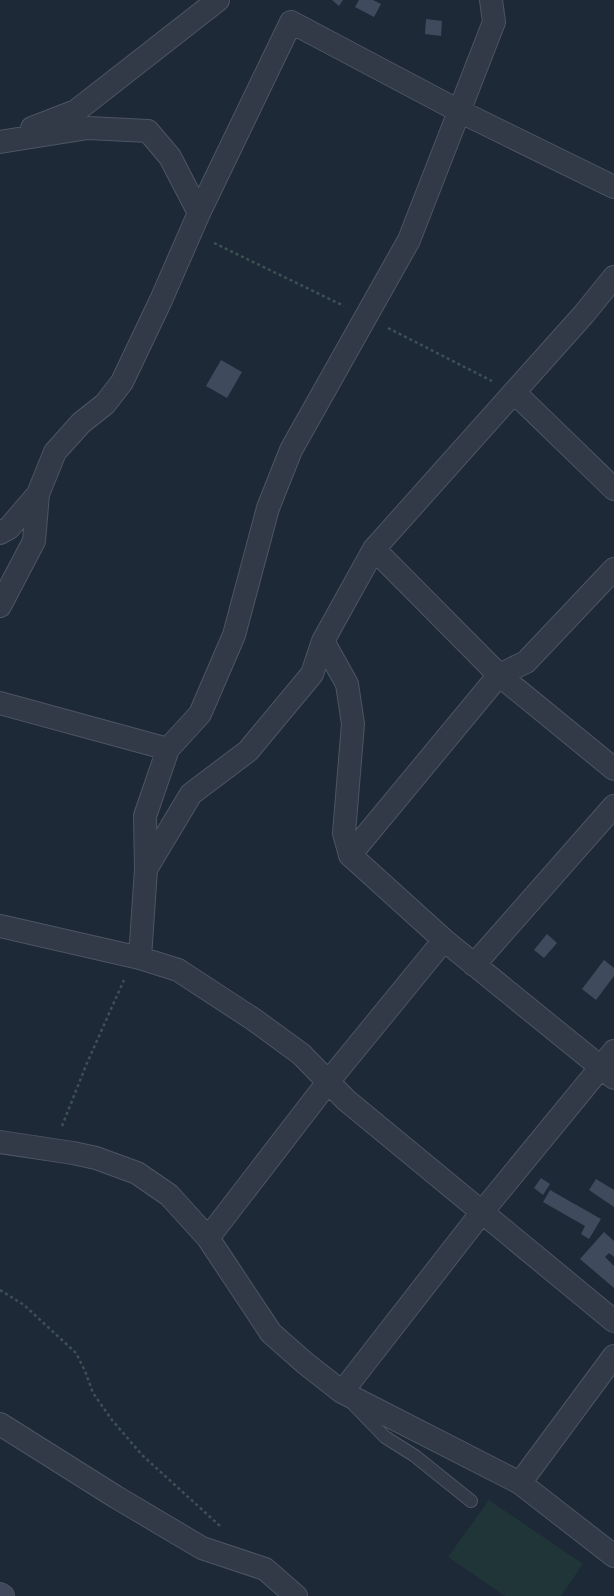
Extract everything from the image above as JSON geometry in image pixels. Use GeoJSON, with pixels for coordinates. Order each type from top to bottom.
{"type":"FeatureCollection","features":[{"type":"Feature","properties":{"kind":"street"},"geometry":{"type":"LineString","coordinates":[[0,142],[76,111],[218,0]]}},
{"type":"Feature","properties":{"kind":"street"},"geometry":{"type":"LineString","coordinates":[[140,958],[146,869],[145,816],[168,749],[200,714],[234,635],[268,508],[291,450],[409,240],[458,111],[494,22],[491,0]]}},
{"type":"Feature","properties":{"kind":"street"},"geometry":{"type":"LineString","coordinates":[[0,606],[34,541],[38,494],[55,452],[81,423],[105,404],[122,382],[200,213],[291,22],[458,111],[614,187]]}},
{"type":"Feature","properties":{"kind":"street"},"geometry":{"type":"LineString","coordinates":[[0,142],[88,128],[148,131],[170,157],[200,213]]}},
{"type":"Feature","properties":{"kind":"street"},"geometry":{"type":"LineString","coordinates":[[146,869],[191,794],[248,751],[312,674],[323,641],[374,549],[584,314],[614,277]]}},
{"type":"Feature","properties":{"kind":"street"},"geometry":{"type":"LineString","coordinates":[[514,392],[614,489]]}},
{"type":"Feature","properties":{"kind":"street"},"geometry":{"type":"LineString","coordinates":[[0,533],[9,528],[38,494]]}},
{"type":"Feature","properties":{"kind":"street"},"geometry":{"type":"LineString","coordinates":[[374,549],[499,675],[614,769]]}},
{"type":"Feature","properties":{"kind":"street"},"geometry":{"type":"LineString","coordinates":[[350,854],[499,675],[526,662],[614,569]]}},
{"type":"Feature","properties":{"kind":"street"},"geometry":{"type":"LineString","coordinates":[[323,641],[347,684],[353,724],[344,833],[350,854],[444,940],[607,1072]]}},
{"type":"Feature","properties":{"kind":"street"},"geometry":{"type":"LineString","coordinates":[[0,703],[168,749]]}},
{"type":"Feature","properties":{"kind":"street"},"geometry":{"type":"LineString","coordinates":[[474,965],[614,806]]}},
{"type":"Feature","properties":{"kind":"street"},"geometry":{"type":"LineString","coordinates":[[0,926],[140,958],[178,970],[253,1019],[301,1054],[346,1100],[614,1321]]}},
{"type":"Feature","properties":{"kind":"street"},"geometry":{"type":"LineString","coordinates":[[208,1238],[328,1082],[444,940]]}},
{"type":"Feature","properties":{"kind":"street"},"geometry":{"type":"LineString","coordinates":[[342,1392],[482,1212],[607,1072],[614,1051]]}},
{"type":"Feature","properties":{"kind":"street"},"geometry":{"type":"LineString","coordinates":[[0,1142],[96,1158],[137,1173],[169,1195],[208,1238],[271,1333],[305,1363],[342,1392],[520,1483],[614,1556]]}},
{"type":"Feature","properties":{"kind":"street"},"geometry":{"type":"LineString","coordinates":[[520,1483],[614,1356]]}},
{"type":"Feature","properties":{"kind":"street"},"geometry":{"type":"LineString","coordinates":[[0,1424],[116,1497],[202,1548],[265,1569],[296,1596]]}},
{"type":"Feature","properties":{"kind":"lane"},"geometry":{"type":"LineString","coordinates":[[342,1392],[385,1437],[415,1456],[471,1501]]}},
{"type":"Feature","properties":{"kind":"path"},"geometry":{"type":"LineString","coordinates":[[52,1150],[87,1063],[125,978],[140,958]]}},
{"type":"Feature","properties":{"kind":"path"},"geometry":{"type":"LineString","coordinates":[[0,1290],[24,1304],[76,1353],[85,1371],[93,1394],[112,1420],[142,1455],[221,1528]]}},
{"type":"Feature","properties":{"kind":"green space"},"geometry":{"type":"Polygon","coordinates":[[[489,1500],[583,1564],[561,1596],[505,1596],[448,1557],[489,1500]]]}},
{"type":"Feature","properties":{"kind":"building"},"geometry":{"type":"Polygon","coordinates":[[[332,0],[343,0],[339,6],[332,0]]]}},
{"type":"Feature","properties":{"kind":"building"},"geometry":{"type":"Polygon","coordinates":[[[359,0],[373,0],[381,4],[374,17],[355,7],[359,0]]]}},
{"type":"Feature","properties":{"kind":"building"},"geometry":{"type":"Polygon","coordinates":[[[426,19],[442,21],[441,36],[425,34],[426,19]]]}},
{"type":"Feature","properties":{"kind":"building"},"geometry":{"type":"Polygon","coordinates":[[[221,360],[242,372],[227,398],[206,386],[221,360]]]}},
{"type":"Feature","properties":{"kind":"building"},"geometry":{"type":"Polygon","coordinates":[[[547,934],[557,943],[544,958],[534,950],[547,934]]]}},
{"type":"Feature","properties":{"kind":"building"},"geometry":{"type":"Polygon","coordinates":[[[604,960],[614,968],[614,976],[596,1000],[582,989],[604,960]]]}},
{"type":"Feature","properties":{"kind":"building"},"geometry":{"type":"Polygon","coordinates":[[[541,1178],[550,1184],[543,1195],[534,1188],[541,1178]]]}},
{"type":"Feature","properties":{"kind":"building"},"geometry":{"type":"Polygon","coordinates":[[[596,1179],[614,1190],[614,1207],[589,1190],[596,1179]]]}},
{"type":"Feature","properties":{"kind":"building"},"geometry":{"type":"Polygon","coordinates":[[[550,1190],[601,1219],[589,1239],[581,1234],[585,1226],[543,1202],[550,1190]]]}},
{"type":"Feature","properties":{"kind":"building"},"geometry":{"type":"Polygon","coordinates":[[[604,1232],[614,1241],[614,1257],[609,1253],[605,1257],[614,1266],[614,1288],[580,1259],[604,1232]]]}}]}
